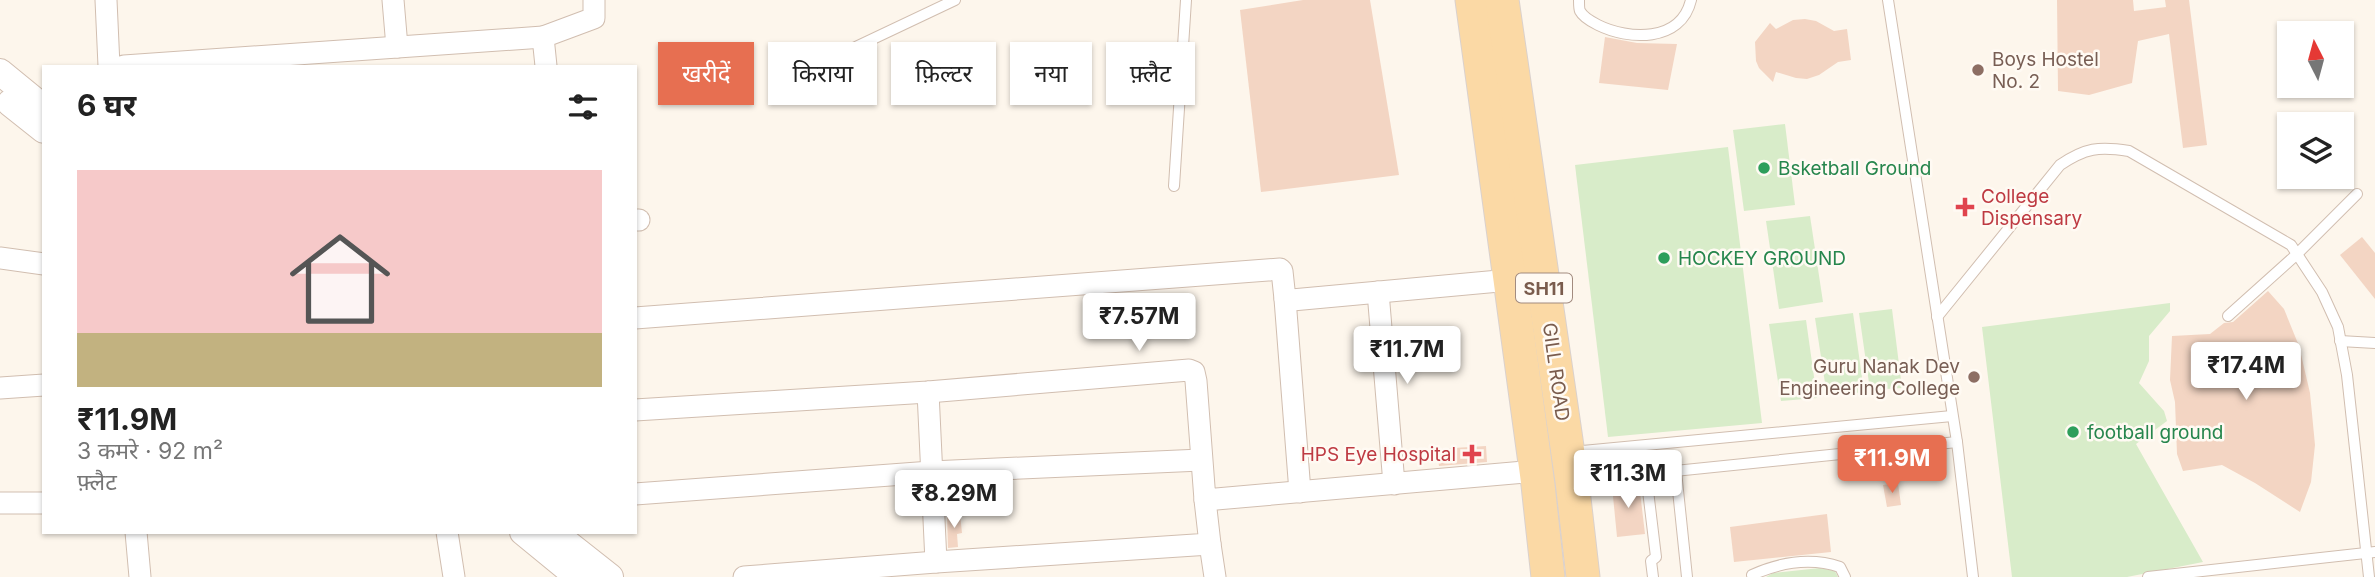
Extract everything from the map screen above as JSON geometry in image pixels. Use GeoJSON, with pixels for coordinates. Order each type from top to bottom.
{"type":"FeatureCollection","features":[{"type":"Feature","properties":{"kind":"main road","name":"GILL ROAD"},"geometry":{"type":"LineString","coordinates":[[1472,0],[1510,280],[1551,469],[1583,577]]}},
{"type":"Feature","properties":{"kind":"main road","name":"GILL ROAD"},"geometry":{"type":"LineString","coordinates":[[1502,0],[1551,469],[1548,577]]}},
{"type":"Feature","properties":{"kind":"street"},"geometry":{"type":"LineString","coordinates":[[106,0],[109,65]]}},
{"type":"Feature","properties":{"kind":"street"},"geometry":{"type":"LineString","coordinates":[[393,0],[397,47]]}},
{"type":"Feature","properties":{"kind":"street"},"geometry":{"type":"LineString","coordinates":[[138,65],[543,37],[594,9]]}},
{"type":"Feature","properties":{"kind":"street"},"geometry":{"type":"LineString","coordinates":[[543,37],[546,65]]}},
{"type":"Feature","properties":{"kind":"street"},"geometry":{"type":"LineString","coordinates":[[0,72],[42,106]]}},
{"type":"Feature","properties":{"kind":"street"},"geometry":{"type":"LineString","coordinates":[[0,95],[42,128]]}},
{"type":"Feature","properties":{"kind":"street"},"geometry":{"type":"LineString","coordinates":[[0,258],[42,264]]}},
{"type":"Feature","properties":{"kind":"street"},"geometry":{"type":"LineString","coordinates":[[637,318],[1280,269],[1285,299],[1300,492]]}},
{"type":"Feature","properties":{"kind":"street"},"geometry":{"type":"LineString","coordinates":[[1285,299],[1510,280]]}},
{"type":"Feature","properties":{"kind":"street"},"geometry":{"type":"LineString","coordinates":[[1378,292],[1394,484]]}},
{"type":"Feature","properties":{"kind":"street"},"geometry":{"type":"LineString","coordinates":[[637,410],[928,392],[1189,370],[1194,372],[1196,381],[1201,460],[1214,577]]}},
{"type":"Feature","properties":{"kind":"street"},"geometry":{"type":"LineString","coordinates":[[0,388],[42,385]]}},
{"type":"Feature","properties":{"kind":"street"},"geometry":{"type":"LineString","coordinates":[[928,392],[936,562]]}},
{"type":"Feature","properties":{"kind":"street"},"geometry":{"type":"LineString","coordinates":[[637,494],[931,472],[1201,460]]}},
{"type":"Feature","properties":{"kind":"street"},"geometry":{"type":"LineString","coordinates":[[1205,500],[1551,469]]}},
{"type":"Feature","properties":{"kind":"street"},"geometry":{"type":"LineString","coordinates":[[0,503],[42,502]]}},
{"type":"Feature","properties":{"kind":"street"},"geometry":{"type":"LineString","coordinates":[[136,534],[141,577]]}},
{"type":"Feature","properties":{"kind":"street"},"geometry":{"type":"LineString","coordinates":[[447,534],[454,577]]}},
{"type":"Feature","properties":{"kind":"street"},"geometry":{"type":"LineString","coordinates":[[526,534],[563,558],[610,577]]}},
{"type":"Feature","properties":{"kind":"street"},"geometry":{"type":"LineString","coordinates":[[744,577],[1210,544]]}},
{"type":"Feature","properties":{"kind":"lane"},"geometry":{"type":"LineString","coordinates":[[866,42],[954,0]]}},
{"type":"Feature","properties":{"kind":"lane"},"geometry":{"type":"LineString","coordinates":[[1174,186],[1186,0]]}},
{"type":"Feature","properties":{"kind":"lane"},"geometry":{"type":"LineString","coordinates":[[1579,0],[1580,11],[1589,20],[1618,34],[1644,36],[1661,33],[1676,24],[1686,13],[1691,0]]}},
{"type":"Feature","properties":{"kind":"lane"},"geometry":{"type":"LineString","coordinates":[[1888,0],[1957,442],[1973,577]]}},
{"type":"Feature","properties":{"kind":"lane"},"geometry":{"type":"LineString","coordinates":[[1937,317],[2060,164],[2078,152],[2103,147],[2129,151],[2291,245],[2322,292],[2338,327],[2347,375],[2370,552],[2369,577]]}},
{"type":"Feature","properties":{"kind":"lane"},"geometry":{"type":"LineString","coordinates":[[2228,316],[2296,255],[2357,194]]}},
{"type":"Feature","properties":{"kind":"lane"},"geometry":{"type":"LineString","coordinates":[[2340,341],[2375,343]]}},
{"type":"Feature","properties":{"kind":"lane"},"geometry":{"type":"LineString","coordinates":[[1551,469],[1952,416]]}},
{"type":"Feature","properties":{"kind":"lane"},"geometry":{"type":"LineString","coordinates":[[1551,469],[1646,474],[1957,442]]}},
{"type":"Feature","properties":{"kind":"lane"},"geometry":{"type":"LineString","coordinates":[[1676,471],[1687,577]]}},
{"type":"Feature","properties":{"kind":"lane"},"geometry":{"type":"LineString","coordinates":[[1646,474],[1656,557],[1651,561],[1653,577]]}},
{"type":"Feature","properties":{"kind":"lane"},"geometry":{"type":"LineString","coordinates":[[2148,577],[2370,552]]}},
{"type":"Feature","properties":{"kind":"lane"},"geometry":{"type":"LineString","coordinates":[[1752,575],[1773,565],[1806,561],[1840,567],[1845,577]]}},
{"type":"Feature","properties":{"kind":"green space","name":"Bsketball Ground"},"geometry":{"type":"Polygon","coordinates":[[[1785,124],[1795,205],[1744,211],[1733,130],[1785,124]]]}},
{"type":"Feature","properties":{"kind":"green space","name":"HOCKEY GROUND"},"geometry":{"type":"Polygon","coordinates":[[[1728,147],[1762,423],[1608,437],[1575,165],[1728,147]]]}},
{"type":"Feature","properties":{"kind":"green space"},"geometry":{"type":"Polygon","coordinates":[[[1810,216],[1823,302],[1779,309],[1766,221],[1810,216]]]}},
{"type":"Feature","properties":{"kind":"green space","name":"football ground"},"geometry":{"type":"Polygon","coordinates":[[[2170,303],[2170,311],[2149,336],[2149,361],[2139,383],[2164,411],[2167,421],[2136,444],[2203,562],[2127,577],[2012,577],[1982,327],[2170,303]]]}},
{"type":"Feature","properties":{"kind":"green space"},"geometry":{"type":"Polygon","coordinates":[[[1892,309],[1902,388],[1870,390],[1859,313],[1892,309]]]}},
{"type":"Feature","properties":{"kind":"green space"},"geometry":{"type":"Polygon","coordinates":[[[1853,313],[1864,392],[1827,396],[1815,318],[1853,313]]]}},
{"type":"Feature","properties":{"kind":"green space"},"geometry":{"type":"Polygon","coordinates":[[[1806,320],[1817,398],[1781,401],[1769,324],[1806,320]]]}},
{"type":"Feature","properties":{"kind":"green space"},"geometry":{"type":"Polygon","coordinates":[[[1820,568],[1835,571],[1838,577],[1766,577],[1773,573],[1820,568]]]}},
{"type":"Feature","properties":{"kind":"building"},"geometry":{"type":"Polygon","coordinates":[[[1303,0],[1370,0],[1399,175],[1261,192],[1240,10],[1303,0]]]}},
{"type":"Feature","properties":{"kind":"building"},"geometry":{"type":"Polygon","coordinates":[[[2057,0],[2133,0],[2134,11],[2166,7],[2165,0],[2189,0],[2207,145],[2183,148],[2169,34],[2138,41],[2132,83],[2089,95],[2058,91],[2057,0]]]}},
{"type":"Feature","properties":{"kind":"building"},"geometry":{"type":"Polygon","coordinates":[[[1793,20],[1816,21],[1834,31],[1847,29],[1851,60],[1838,62],[1819,75],[1807,79],[1776,72],[1773,82],[1759,68],[1755,42],[1770,23],[1776,29],[1793,20]]]}},
{"type":"Feature","properties":{"kind":"building"},"geometry":{"type":"Polygon","coordinates":[[[1605,37],[1637,43],[1677,44],[1668,90],[1599,83],[1605,37]]]}},
{"type":"Feature","properties":{"kind":"building"},"geometry":{"type":"Polygon","coordinates":[[[2362,237],[2375,253],[2375,299],[2340,255],[2362,237]]]}},
{"type":"Feature","properties":{"kind":"building"},"geometry":{"type":"Polygon","coordinates":[[[2268,291],[2284,309],[2299,346],[2310,393],[2315,445],[2311,482],[2300,512],[2222,465],[2183,471],[2177,454],[2175,402],[2170,380],[2172,336],[2210,334],[2224,323],[2233,322],[2268,291]]]}},
{"type":"Feature","properties":{"kind":"building"},"geometry":{"type":"Polygon","coordinates":[[[1486,446],[1487,462],[1439,466],[1437,449],[1486,446]]]}},
{"type":"Feature","properties":{"kind":"building"},"geometry":{"type":"Polygon","coordinates":[[[1639,483],[1645,534],[1617,537],[1612,486],[1639,483]]]}},
{"type":"Feature","properties":{"kind":"building"},"geometry":{"type":"Polygon","coordinates":[[[1898,483],[1901,505],[1887,507],[1883,485],[1898,483]]]}},
{"type":"Feature","properties":{"kind":"building"},"geometry":{"type":"Polygon","coordinates":[[[960,514],[962,533],[957,534],[958,547],[948,548],[947,515],[960,514]]]}},
{"type":"Feature","properties":{"kind":"building"},"geometry":{"type":"Polygon","coordinates":[[[1827,514],[1831,552],[1734,562],[1730,527],[1827,514]]]}},
{"type":"Feature","properties":{"kind":"place","name":"Boys Hostel No. 2"},"geometry":{"type":"Point","coordinates":[1978,70]}},
{"type":"Feature","properties":{"kind":"place","name":"Bsketball Ground"},"geometry":{"type":"Point","coordinates":[1764,168]}},
{"type":"Feature","properties":{"kind":"place","name":"College Dispensary"},"geometry":{"type":"Point","coordinates":[1965,207]}},
{"type":"Feature","properties":{"kind":"place","name":"HOCKEY GROUND"},"geometry":{"type":"Point","coordinates":[1664,258]}},
{"type":"Feature","properties":{"kind":"place","name":"Guru Nanak Dev Engineering College"},"geometry":{"type":"Point","coordinates":[1974,377]}},
{"type":"Feature","properties":{"kind":"place","name":"football ground"},"geometry":{"type":"Point","coordinates":[2073,432]}},
{"type":"Feature","properties":{"kind":"place","name":"HPS Eye Hospital"},"geometry":{"type":"Point","coordinates":[1472,454]}}]}
